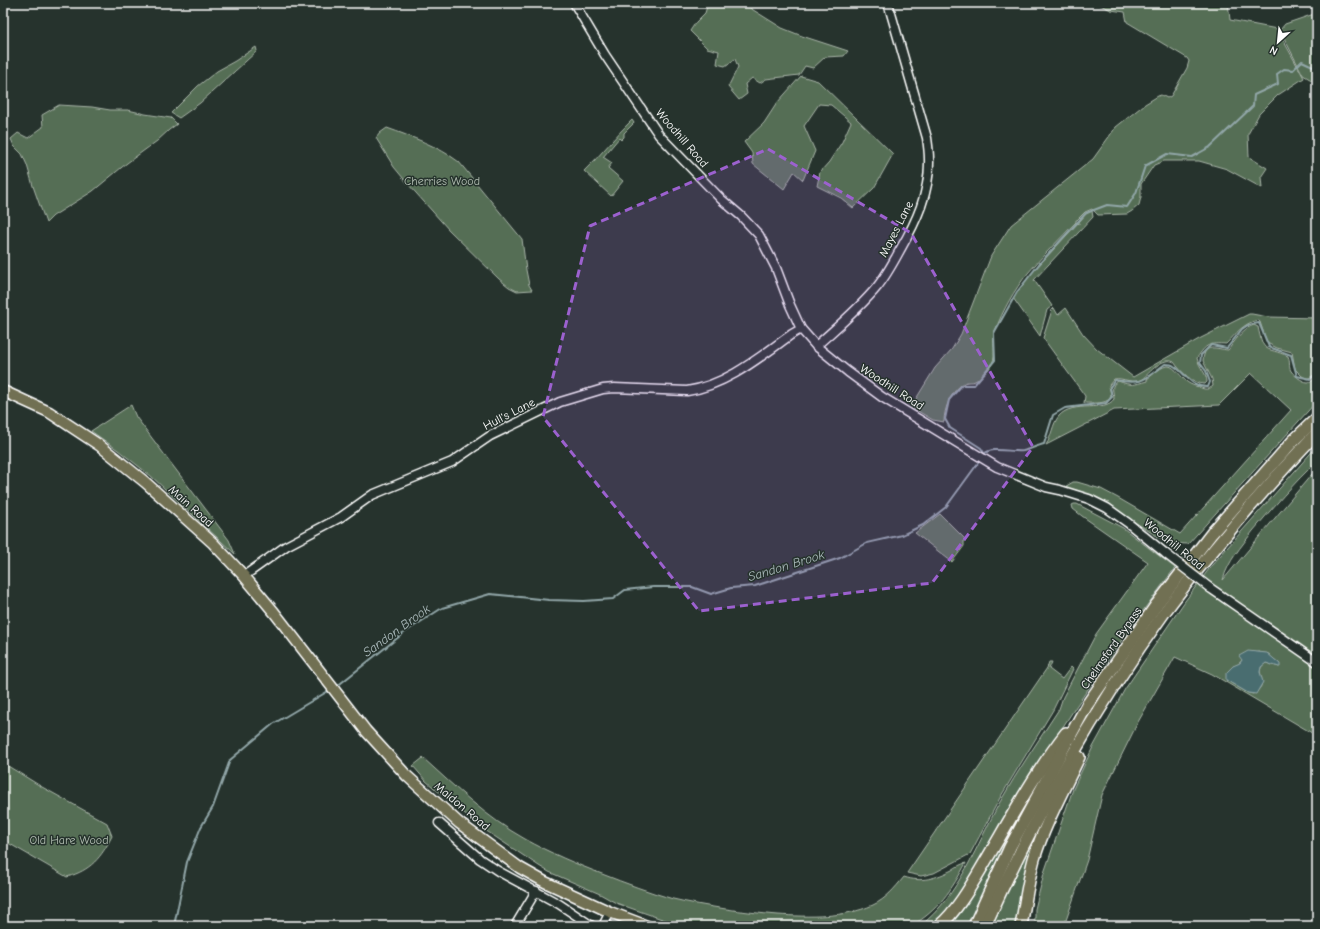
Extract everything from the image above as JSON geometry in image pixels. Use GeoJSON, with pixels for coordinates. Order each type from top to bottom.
{"type":"FeatureCollection","features":[{"type":"Feature","properties":{"kind":"highway","name":"Chelmsford Bypass"},"geometry":{"type":"LineString","coordinates":[[974,926],[1010,847],[1087,705],[1121,654],[1212,534],[1293,441],[1317,418]]}},
{"type":"Feature","properties":{"kind":"highway","name":"Chelmsford Bypass"},"geometry":{"type":"LineString","coordinates":[[985,926],[1016,860],[1051,792],[1133,658],[1167,609],[1205,560],[1272,482],[1317,433]]}},
{"type":"Feature","properties":{"kind":"highway"},"geometry":{"type":"LineString","coordinates":[[1021,926],[1027,889],[1035,858],[1047,826],[1105,702]]}},
{"type":"Feature","properties":{"kind":"highway"},"geometry":{"type":"LineString","coordinates":[[939,926],[954,911],[974,882],[1056,745],[1087,705]]}},
{"type":"Feature","properties":{"kind":"main road","name":"Main Road"},"geometry":{"type":"LineString","coordinates":[[3,391],[50,412],[99,445],[175,508],[213,543],[244,576],[328,681]]}},
{"type":"Feature","properties":{"kind":"main road","name":"Maldon Road"},"geometry":{"type":"LineString","coordinates":[[328,681],[366,731],[407,776],[459,823],[520,868],[545,882],[610,912],[647,926]]}},
{"type":"Feature","properties":{"kind":"street","name":"Woodhill Road"},"geometry":{"type":"LineString","coordinates":[[574,3],[605,55],[659,135],[721,199],[741,216],[759,235],[776,268],[801,329],[816,346],[882,398],[997,467],[1046,487],[1088,499],[1107,508],[1210,588],[1317,662]]}},
{"type":"Feature","properties":{"kind":"street","name":"Mayes Lane"},"geometry":{"type":"LineString","coordinates":[[816,346],[862,304],[878,286],[910,233],[925,195],[929,158],[927,138],[888,3]]}},
{"type":"Feature","properties":{"kind":"street","name":"Hull's Lane"},"geometry":{"type":"LineString","coordinates":[[244,576],[286,546],[341,517],[372,495],[452,462],[490,436],[560,402],[614,388],[687,391],[696,390],[709,386],[743,369],[801,329]]}},
{"type":"Feature","properties":{"kind":"street"},"geometry":{"type":"LineString","coordinates":[[440,823],[486,863],[559,904],[592,926]]}},
{"type":"Feature","properties":{"kind":"street"},"geometry":{"type":"LineString","coordinates":[[515,926],[536,892]]}},
{"type":"Feature","properties":{"kind":"street"},"geometry":{"type":"LineString","coordinates":[[603,926],[610,912]]}},
{"type":"Feature","properties":{"kind":"highlighted area"},"geometry":{"type":"Polygon","coordinates":[[[768,149],[911,233],[1033,447],[932,583],[699,611],[543,417],[590,226],[768,149]]]}},
{"type":"Feature","properties":{"kind":"green space"},"geometry":{"type":"Polygon","coordinates":[[[708,3],[742,3],[782,28],[848,51],[844,56],[825,57],[813,68],[805,66],[799,75],[766,79],[760,83],[752,78],[745,84],[747,94],[739,100],[728,87],[738,67],[735,59],[725,66],[717,64],[719,51],[707,48],[690,31],[705,13],[708,3]]]}},
{"type":"Feature","properties":{"kind":"green space"},"geometry":{"type":"Polygon","coordinates":[[[1096,3],[1228,3],[1230,20],[1277,29],[1304,78],[1278,95],[1259,114],[1248,134],[1249,157],[1267,168],[1261,177],[1262,188],[1227,169],[1199,161],[1164,161],[1154,165],[1141,184],[1141,197],[1139,205],[1132,211],[1127,214],[1098,215],[1092,209],[1085,212],[1034,266],[1014,293],[1005,308],[995,331],[993,360],[989,369],[974,382],[964,383],[955,390],[945,411],[944,422],[933,420],[911,407],[935,368],[952,349],[961,334],[991,256],[1011,225],[1093,159],[1116,127],[1145,104],[1158,96],[1161,95],[1167,98],[1171,96],[1187,68],[1189,61],[1187,58],[1127,22],[1125,12],[1111,10],[1096,3]]]}},
{"type":"Feature","properties":{"kind":"green space"},"geometry":{"type":"Polygon","coordinates":[[[1317,13],[1317,76],[1315,82],[1303,75],[1280,30],[1285,24],[1317,13]]]}},
{"type":"Feature","properties":{"kind":"green space"},"geometry":{"type":"Polygon","coordinates":[[[256,47],[257,51],[200,103],[179,118],[171,113],[198,86],[217,71],[256,47]]]}},
{"type":"Feature","properties":{"kind":"green space"},"geometry":{"type":"Polygon","coordinates":[[[801,76],[818,81],[893,154],[874,188],[853,208],[841,198],[817,186],[820,172],[829,162],[842,142],[851,122],[831,105],[819,104],[804,126],[815,151],[803,180],[794,172],[784,189],[753,164],[752,153],[744,142],[764,123],[777,103],[801,76]]]}},
{"type":"Feature","properties":{"kind":"green space"},"geometry":{"type":"Polygon","coordinates":[[[59,105],[92,107],[110,110],[128,110],[171,118],[177,124],[93,191],[53,216],[46,223],[27,165],[22,154],[14,146],[11,139],[18,133],[28,138],[43,127],[42,115],[59,105]]]}},
{"type":"Feature","properties":{"kind":"green space"},"geometry":{"type":"Polygon","coordinates":[[[632,120],[634,123],[624,133],[624,137],[621,140],[619,138],[603,157],[612,163],[608,168],[623,181],[611,196],[584,171],[632,120]]]}},
{"type":"Feature","properties":{"kind":"green space","name":"Cherries Wood"},"geometry":{"type":"Polygon","coordinates":[[[387,128],[415,138],[451,156],[459,162],[522,239],[526,270],[529,285],[532,290],[517,291],[509,287],[449,230],[394,167],[376,138],[387,128]]]}},
{"type":"Feature","properties":{"kind":"green space"},"geometry":{"type":"Polygon","coordinates":[[[1092,211],[1093,217],[1034,280],[1052,306],[1047,310],[1040,336],[1013,298],[1030,275],[1078,223],[1079,224],[1086,214],[1092,211]]]}},
{"type":"Feature","properties":{"kind":"green space"},"geometry":{"type":"Polygon","coordinates":[[[1054,308],[1058,315],[1066,308],[1083,334],[1097,349],[1133,377],[1199,339],[1249,314],[1268,317],[1317,318],[1317,373],[1309,378],[1302,376],[1295,369],[1292,352],[1277,348],[1267,343],[1258,320],[1244,326],[1226,344],[1208,345],[1203,350],[1197,358],[1199,365],[1207,379],[1205,384],[1192,380],[1180,370],[1174,362],[1165,361],[1156,366],[1139,381],[1114,379],[1109,385],[1111,395],[1110,398],[1104,402],[1084,403],[1085,396],[1043,338],[1054,308]]]}},
{"type":"Feature","properties":{"kind":"green space"},"geometry":{"type":"Polygon","coordinates":[[[1254,325],[1258,327],[1264,346],[1270,350],[1288,356],[1290,369],[1295,375],[1303,381],[1308,382],[1317,378],[1317,401],[1188,544],[1168,543],[1120,513],[1063,488],[1073,482],[1077,482],[1101,489],[1180,534],[1291,410],[1251,373],[1219,405],[1114,410],[1046,445],[1059,416],[1065,411],[1072,409],[1110,403],[1114,399],[1113,387],[1118,381],[1126,384],[1132,384],[1147,381],[1147,379],[1161,369],[1169,366],[1174,368],[1190,384],[1208,389],[1213,386],[1212,379],[1203,361],[1206,351],[1211,348],[1228,350],[1238,336],[1254,325]]]}},
{"type":"Feature","properties":{"kind":"green space"},"geometry":{"type":"Polygon","coordinates":[[[131,405],[136,417],[229,540],[235,554],[151,476],[91,431],[131,405]]]}},
{"type":"Feature","properties":{"kind":"green space"},"geometry":{"type":"Polygon","coordinates":[[[1317,446],[1317,461],[1284,495],[1253,531],[1232,560],[1223,580],[1317,468],[1317,736],[1212,674],[1175,657],[1138,722],[1102,795],[1087,860],[1064,926],[1035,926],[1035,909],[1044,873],[1073,789],[1092,749],[1125,689],[1185,601],[1212,565],[1317,446]],[[1258,652],[1245,658],[1233,666],[1226,680],[1248,693],[1253,694],[1259,690],[1261,685],[1262,681],[1260,670],[1262,666],[1266,663],[1279,667],[1279,663],[1269,654],[1258,652]]]}},
{"type":"Feature","properties":{"kind":"green space"},"geometry":{"type":"Polygon","coordinates":[[[1077,504],[1123,528],[1175,568],[1130,628],[1077,705],[1031,776],[984,857],[954,903],[931,926],[920,926],[934,914],[956,885],[1007,790],[1059,709],[1063,697],[1096,634],[1148,562],[1073,509],[1072,505],[1077,504]]]}},
{"type":"Feature","properties":{"kind":"green space"},"geometry":{"type":"Polygon","coordinates":[[[940,514],[965,539],[964,546],[952,562],[915,533],[940,514]]]}},
{"type":"Feature","properties":{"kind":"green space"},"geometry":{"type":"Polygon","coordinates":[[[1049,662],[1052,662],[1049,669],[1062,679],[1071,667],[1073,669],[1053,710],[1001,796],[970,854],[934,873],[921,876],[907,873],[1047,668],[1049,662]]]}},
{"type":"Feature","properties":{"kind":"green space"},"geometry":{"type":"Polygon","coordinates":[[[423,758],[484,812],[511,831],[534,844],[553,854],[592,870],[673,899],[738,911],[778,915],[826,916],[862,909],[878,903],[890,893],[904,877],[917,880],[929,879],[966,863],[950,890],[937,906],[921,920],[911,926],[684,926],[616,903],[539,866],[485,830],[426,781],[413,766],[423,758]]]}},
{"type":"Feature","properties":{"kind":"green space","name":"Old Hare Wood"},"geometry":{"type":"Polygon","coordinates":[[[3,763],[42,787],[107,823],[112,836],[104,851],[89,867],[67,877],[3,840],[3,763]]]}},
{"type":"Feature","properties":{"kind":"green space"},"geometry":{"type":"Polygon","coordinates":[[[1025,803],[1028,805],[968,926],[944,926],[1025,803]]]}},
{"type":"Feature","properties":{"kind":"green space"},"geometry":{"type":"Polygon","coordinates":[[[1042,819],[1046,820],[1017,926],[989,926],[1042,819]]]}},
{"type":"Feature","properties":{"kind":"water"},"geometry":{"type":"Polygon","coordinates":[[[1248,651],[1267,653],[1280,664],[1279,667],[1266,663],[1261,667],[1260,672],[1263,682],[1256,694],[1248,693],[1226,680],[1226,673],[1233,666],[1240,663],[1242,660],[1239,656],[1248,651]]]}},
{"type":"Feature","properties":{"kind":"waterway"},"geometry":{"type":"LineString","coordinates":[[984,453],[981,448],[950,428],[945,419],[949,400],[962,385],[974,385],[995,360],[994,333],[1017,292],[1039,264],[1086,213],[1107,205],[1127,207],[1136,193],[1145,166],[1167,154],[1192,157],[1210,147],[1253,106],[1254,95],[1278,84],[1277,74],[1284,69],[1293,70],[1302,61],[1317,68]]}},
{"type":"Feature","properties":{"kind":"waterway","name":"Sandon Brook"},"geometry":{"type":"LineString","coordinates":[[983,455],[991,450],[1023,451],[1044,444],[1053,415],[1065,408],[1106,403],[1112,397],[1110,387],[1115,380],[1131,382],[1142,380],[1165,364],[1173,365],[1193,383],[1202,387],[1208,387],[1210,382],[1206,371],[1200,363],[1201,355],[1211,345],[1227,348],[1242,329],[1248,325],[1259,323],[1269,347],[1291,355],[1297,376],[1310,379],[1317,374]]}},
{"type":"Feature","properties":{"kind":"waterway","name":"Sandon Brook"},"geometry":{"type":"LineString","coordinates":[[336,687],[405,632],[442,608],[490,594],[549,600],[584,601],[613,599],[625,590],[653,587],[692,587],[711,594],[731,588],[755,586],[840,558],[867,543],[902,535],[923,525],[946,507],[981,459]]}},
{"type":"Feature","properties":{"kind":"waterway","name":"Sandon Brook"},"geometry":{"type":"LineString","coordinates":[[174,926],[187,862],[201,827],[213,807],[230,760],[273,724],[330,690]]}}]}
